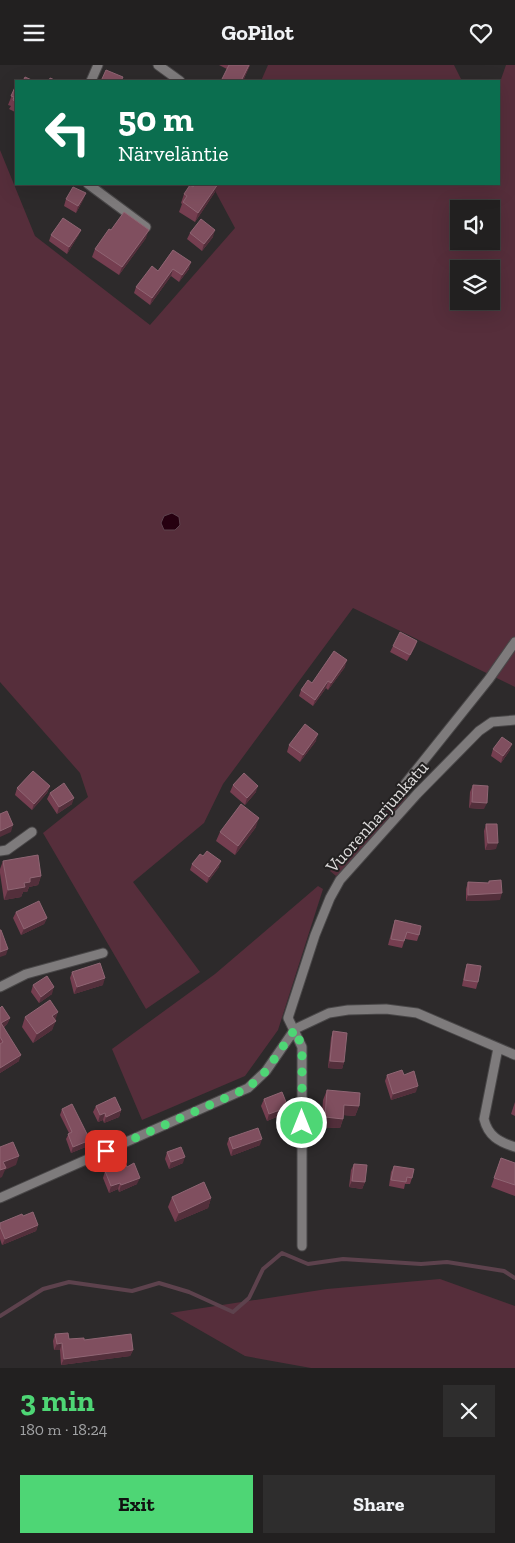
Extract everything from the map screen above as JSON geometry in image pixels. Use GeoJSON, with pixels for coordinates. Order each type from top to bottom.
{"type":"FeatureCollection","features":[{"type":"Feature","properties":{"kind":"street"},"geometry":{"type":"LineString","coordinates":[[91,80],[98,65]]}},
{"type":"Feature","properties":{"kind":"street"},"geometry":{"type":"LineString","coordinates":[[158,65],[179,80]]}},
{"type":"Feature","properties":{"kind":"street"},"geometry":{"type":"LineString","coordinates":[[89,185],[146,227]]}},
{"type":"Feature","properties":{"kind":"street"},"geometry":{"type":"LineString","coordinates":[[405,784],[515,642]]}},
{"type":"Feature","properties":{"kind":"street","name":"Vuorenharjunkatu"},"geometry":{"type":"LineString","coordinates":[[295,1029],[288,1018],[315,935],[330,898],[340,880],[479,731],[492,722],[515,720]]}},
{"type":"Feature","properties":{"kind":"street"},"geometry":{"type":"LineString","coordinates":[[0,851],[7,850],[32,832]]}},
{"type":"Feature","properties":{"kind":"street"},"geometry":{"type":"LineString","coordinates":[[0,987],[26,974],[103,953]]}},
{"type":"Feature","properties":{"kind":"street"},"geometry":{"type":"LineString","coordinates":[[0,1197],[248,1088],[266,1071],[295,1029],[329,1013],[348,1009],[386,1009],[418,1013],[515,1055]]}},
{"type":"Feature","properties":{"kind":"street"},"geometry":{"type":"LineString","coordinates":[[295,1029],[302,1047],[302,1246]]}},
{"type":"Feature","properties":{"kind":"street"},"geometry":{"type":"LineString","coordinates":[[498,1047],[484,1119],[486,1127],[492,1136],[515,1147]]}},
{"type":"Feature","properties":{"kind":"shaded area"},"geometry":{"type":"Polygon","coordinates":[[[268,65],[454,65],[462,80],[261,80],[268,65]]]}},
{"type":"Feature","properties":{"kind":"shaded area"},"geometry":{"type":"Polygon","coordinates":[[[506,65],[515,65],[515,687],[353,608],[223,784],[204,823],[133,882],[200,972],[146,1009],[43,833],[88,797],[80,773],[0,682],[0,150],[35,236],[150,325],[235,228],[214,185],[500,185],[500,82],[506,65]]]}},
{"type":"Feature","properties":{"kind":"shaded area"},"geometry":{"type":"Polygon","coordinates":[[[172,513],[179,517],[180,525],[175,530],[164,530],[161,523],[164,516],[172,513]]]}},
{"type":"Feature","properties":{"kind":"shaded area"},"geometry":{"type":"Polygon","coordinates":[[[407,789],[406,800],[343,872],[336,876],[330,871],[407,789]]]}},
{"type":"Feature","properties":{"kind":"shaded area"},"geometry":{"type":"Polygon","coordinates":[[[318,886],[323,889],[278,1030],[245,1076],[142,1120],[112,1049],[215,974],[318,886]]]}},
{"type":"Feature","properties":{"kind":"shaded area"},"geometry":{"type":"Polygon","coordinates":[[[440,1279],[515,1306],[515,1368],[311,1368],[245,1356],[170,1313],[327,1289],[440,1279]]]}},
{"type":"Feature","properties":{"kind":"building"},"geometry":{"type":"Polygon","coordinates":[[[229,65],[249,65],[242,80],[222,80],[229,65]]]}},
{"type":"Feature","properties":{"kind":"building"},"geometry":{"type":"Polygon","coordinates":[[[106,70],[123,77],[122,80],[101,80],[106,70]]]}},
{"type":"Feature","properties":{"kind":"building"},"geometry":{"type":"Polygon","coordinates":[[[15,87],[15,101],[13,100],[14,97],[11,96],[15,87]]]}},
{"type":"Feature","properties":{"kind":"building"},"geometry":{"type":"Polygon","coordinates":[[[190,185],[193,187],[194,185],[217,185],[198,213],[183,202],[187,196],[184,194],[190,185]]]}},
{"type":"Feature","properties":{"kind":"building"},"geometry":{"type":"Polygon","coordinates":[[[73,187],[86,193],[78,206],[66,199],[73,187]]]}},
{"type":"Feature","properties":{"kind":"building"},"geometry":{"type":"Polygon","coordinates":[[[124,212],[149,230],[122,267],[95,249],[124,212]]]}},
{"type":"Feature","properties":{"kind":"building"},"geometry":{"type":"Polygon","coordinates":[[[63,218],[81,230],[69,247],[51,235],[63,218]]]}},
{"type":"Feature","properties":{"kind":"building"},"geometry":{"type":"Polygon","coordinates":[[[201,219],[215,230],[204,244],[190,233],[201,219]]]}},
{"type":"Feature","properties":{"kind":"building"},"geometry":{"type":"Polygon","coordinates":[[[173,250],[191,262],[182,275],[173,269],[152,298],[136,287],[152,266],[158,271],[173,250]]]}},
{"type":"Feature","properties":{"kind":"building"},"geometry":{"type":"Polygon","coordinates":[[[400,632],[417,641],[410,655],[393,646],[400,632]]]}},
{"type":"Feature","properties":{"kind":"building"},"geometry":{"type":"Polygon","coordinates":[[[334,651],[347,660],[331,683],[328,681],[315,700],[301,690],[308,680],[312,683],[334,651]]]}},
{"type":"Feature","properties":{"kind":"building"},"geometry":{"type":"Polygon","coordinates":[[[305,724],[318,734],[303,755],[289,745],[305,724]]]}},
{"type":"Feature","properties":{"kind":"building"},"geometry":{"type":"Polygon","coordinates":[[[502,737],[512,744],[503,756],[493,749],[502,737]]]}},
{"type":"Feature","properties":{"kind":"building"},"geometry":{"type":"Polygon","coordinates":[[[33,771],[50,786],[34,804],[17,788],[33,771]]]}},
{"type":"Feature","properties":{"kind":"building"},"geometry":{"type":"Polygon","coordinates":[[[244,773],[258,786],[247,798],[233,785],[244,773]]]}},
{"type":"Feature","properties":{"kind":"building"},"geometry":{"type":"Polygon","coordinates":[[[64,783],[74,798],[59,807],[50,793],[64,783]]]}},
{"type":"Feature","properties":{"kind":"building"},"geometry":{"type":"Polygon","coordinates":[[[473,785],[488,786],[487,803],[472,802],[473,785]]]}},
{"type":"Feature","properties":{"kind":"building"},"geometry":{"type":"Polygon","coordinates":[[[241,804],[259,818],[238,846],[220,832],[241,804]]]}},
{"type":"Feature","properties":{"kind":"building"},"geometry":{"type":"Polygon","coordinates":[[[7,811],[13,825],[0,831],[0,814],[7,811]]]}},
{"type":"Feature","properties":{"kind":"building"},"geometry":{"type":"Polygon","coordinates":[[[486,824],[497,824],[498,843],[488,843],[486,824]]]}},
{"type":"Feature","properties":{"kind":"building"},"geometry":{"type":"Polygon","coordinates":[[[207,851],[221,861],[209,877],[192,864],[200,854],[203,856],[207,851]]]}},
{"type":"Feature","properties":{"kind":"building"},"geometry":{"type":"Polygon","coordinates":[[[38,855],[41,876],[30,878],[30,882],[24,883],[25,887],[8,890],[3,861],[38,855]]]}},
{"type":"Feature","properties":{"kind":"building"},"geometry":{"type":"Polygon","coordinates":[[[501,880],[502,893],[468,895],[468,882],[489,883],[489,881],[501,880]]]}},
{"type":"Feature","properties":{"kind":"building"},"geometry":{"type":"Polygon","coordinates":[[[39,901],[47,918],[24,929],[16,912],[39,901]]]}},
{"type":"Feature","properties":{"kind":"building"},"geometry":{"type":"Polygon","coordinates":[[[395,920],[421,926],[419,935],[407,932],[404,941],[391,939],[395,920]]]}},
{"type":"Feature","properties":{"kind":"building"},"geometry":{"type":"Polygon","coordinates":[[[0,930],[8,949],[0,952],[0,930]]]}},
{"type":"Feature","properties":{"kind":"building"},"geometry":{"type":"Polygon","coordinates":[[[100,963],[105,978],[77,987],[72,972],[100,963]]]}},
{"type":"Feature","properties":{"kind":"building"},"geometry":{"type":"Polygon","coordinates":[[[467,964],[481,966],[478,982],[464,980],[467,964]]]}},
{"type":"Feature","properties":{"kind":"building"},"geometry":{"type":"Polygon","coordinates":[[[47,976],[54,987],[41,997],[33,985],[47,976]]]}},
{"type":"Feature","properties":{"kind":"building"},"geometry":{"type":"Polygon","coordinates":[[[50,1000],[58,1012],[52,1016],[56,1021],[37,1034],[25,1017],[50,1000]]]}},
{"type":"Feature","properties":{"kind":"building"},"geometry":{"type":"Polygon","coordinates":[[[2,1006],[10,1018],[1,1023],[21,1055],[0,1068],[0,1044],[3,1042],[0,1037],[0,1008],[2,1006]]]}},
{"type":"Feature","properties":{"kind":"building"},"geometry":{"type":"Polygon","coordinates":[[[333,1031],[347,1033],[344,1062],[330,1061],[333,1031]]]}},
{"type":"Feature","properties":{"kind":"building"},"geometry":{"type":"Polygon","coordinates":[[[402,1070],[404,1075],[414,1071],[418,1086],[393,1094],[387,1075],[402,1070]]]}},
{"type":"Feature","properties":{"kind":"building"},"geometry":{"type":"Polygon","coordinates":[[[327,1090],[360,1093],[359,1106],[344,1105],[343,1119],[325,1117],[327,1090]]]}},
{"type":"Feature","properties":{"kind":"building"},"geometry":{"type":"Polygon","coordinates":[[[282,1092],[288,1107],[269,1114],[264,1099],[282,1092]]]}},
{"type":"Feature","properties":{"kind":"building"},"geometry":{"type":"Polygon","coordinates":[[[115,1097],[121,1110],[106,1117],[105,1113],[100,1115],[96,1106],[115,1097]]]}},
{"type":"Feature","properties":{"kind":"building"},"geometry":{"type":"Polygon","coordinates":[[[72,1104],[90,1140],[73,1147],[68,1134],[72,1132],[62,1109],[72,1104]]]}},
{"type":"Feature","properties":{"kind":"building"},"geometry":{"type":"Polygon","coordinates":[[[258,1128],[262,1139],[233,1149],[229,1138],[258,1128]]]}},
{"type":"Feature","properties":{"kind":"building"},"geometry":{"type":"Polygon","coordinates":[[[13,1142],[19,1156],[3,1162],[6,1168],[0,1170],[0,1147],[13,1142]]]}},
{"type":"Feature","properties":{"kind":"building"},"geometry":{"type":"Polygon","coordinates":[[[181,1147],[185,1157],[171,1162],[167,1152],[181,1147]]]}},
{"type":"Feature","properties":{"kind":"building"},"geometry":{"type":"Polygon","coordinates":[[[501,1158],[515,1163],[515,1185],[494,1178],[501,1158]]]}},
{"type":"Feature","properties":{"kind":"building"},"geometry":{"type":"Polygon","coordinates":[[[125,1163],[127,1167],[134,1163],[140,1178],[121,1185],[120,1183],[111,1186],[105,1171],[125,1163]]]}},
{"type":"Feature","properties":{"kind":"building"},"geometry":{"type":"Polygon","coordinates":[[[354,1164],[367,1165],[365,1182],[352,1181],[354,1164]]]}},
{"type":"Feature","properties":{"kind":"building"},"geometry":{"type":"Polygon","coordinates":[[[394,1166],[414,1169],[412,1178],[407,1177],[406,1182],[391,1180],[394,1166]]]}},
{"type":"Feature","properties":{"kind":"building"},"geometry":{"type":"Polygon","coordinates":[[[204,1182],[211,1198],[179,1213],[172,1197],[204,1182]]]}},
{"type":"Feature","properties":{"kind":"building"},"geometry":{"type":"Polygon","coordinates":[[[33,1212],[38,1225],[5,1239],[0,1223],[22,1214],[23,1216],[33,1212]]]}},
{"type":"Feature","properties":{"kind":"building"},"geometry":{"type":"Polygon","coordinates":[[[68,1333],[69,1339],[84,1338],[84,1340],[131,1334],[133,1350],[64,1359],[62,1343],[57,1344],[55,1334],[68,1333]]]}},
{"type":"Feature","properties":{"kind":"waterway"},"geometry":{"type":"LineString","coordinates":[[0,1316],[43,1289],[69,1282],[132,1291],[159,1283],[189,1292],[233,1312],[249,1298],[263,1269],[282,1253],[308,1264],[343,1259],[421,1264],[447,1262],[504,1271],[515,1278]]}},
{"type":"Feature","properties":{"kind":"route"},"geometry":{"type":"LineString","coordinates":[[106,1151],[248,1088],[266,1071],[295,1029],[302,1047],[302,1123]]}}]}
